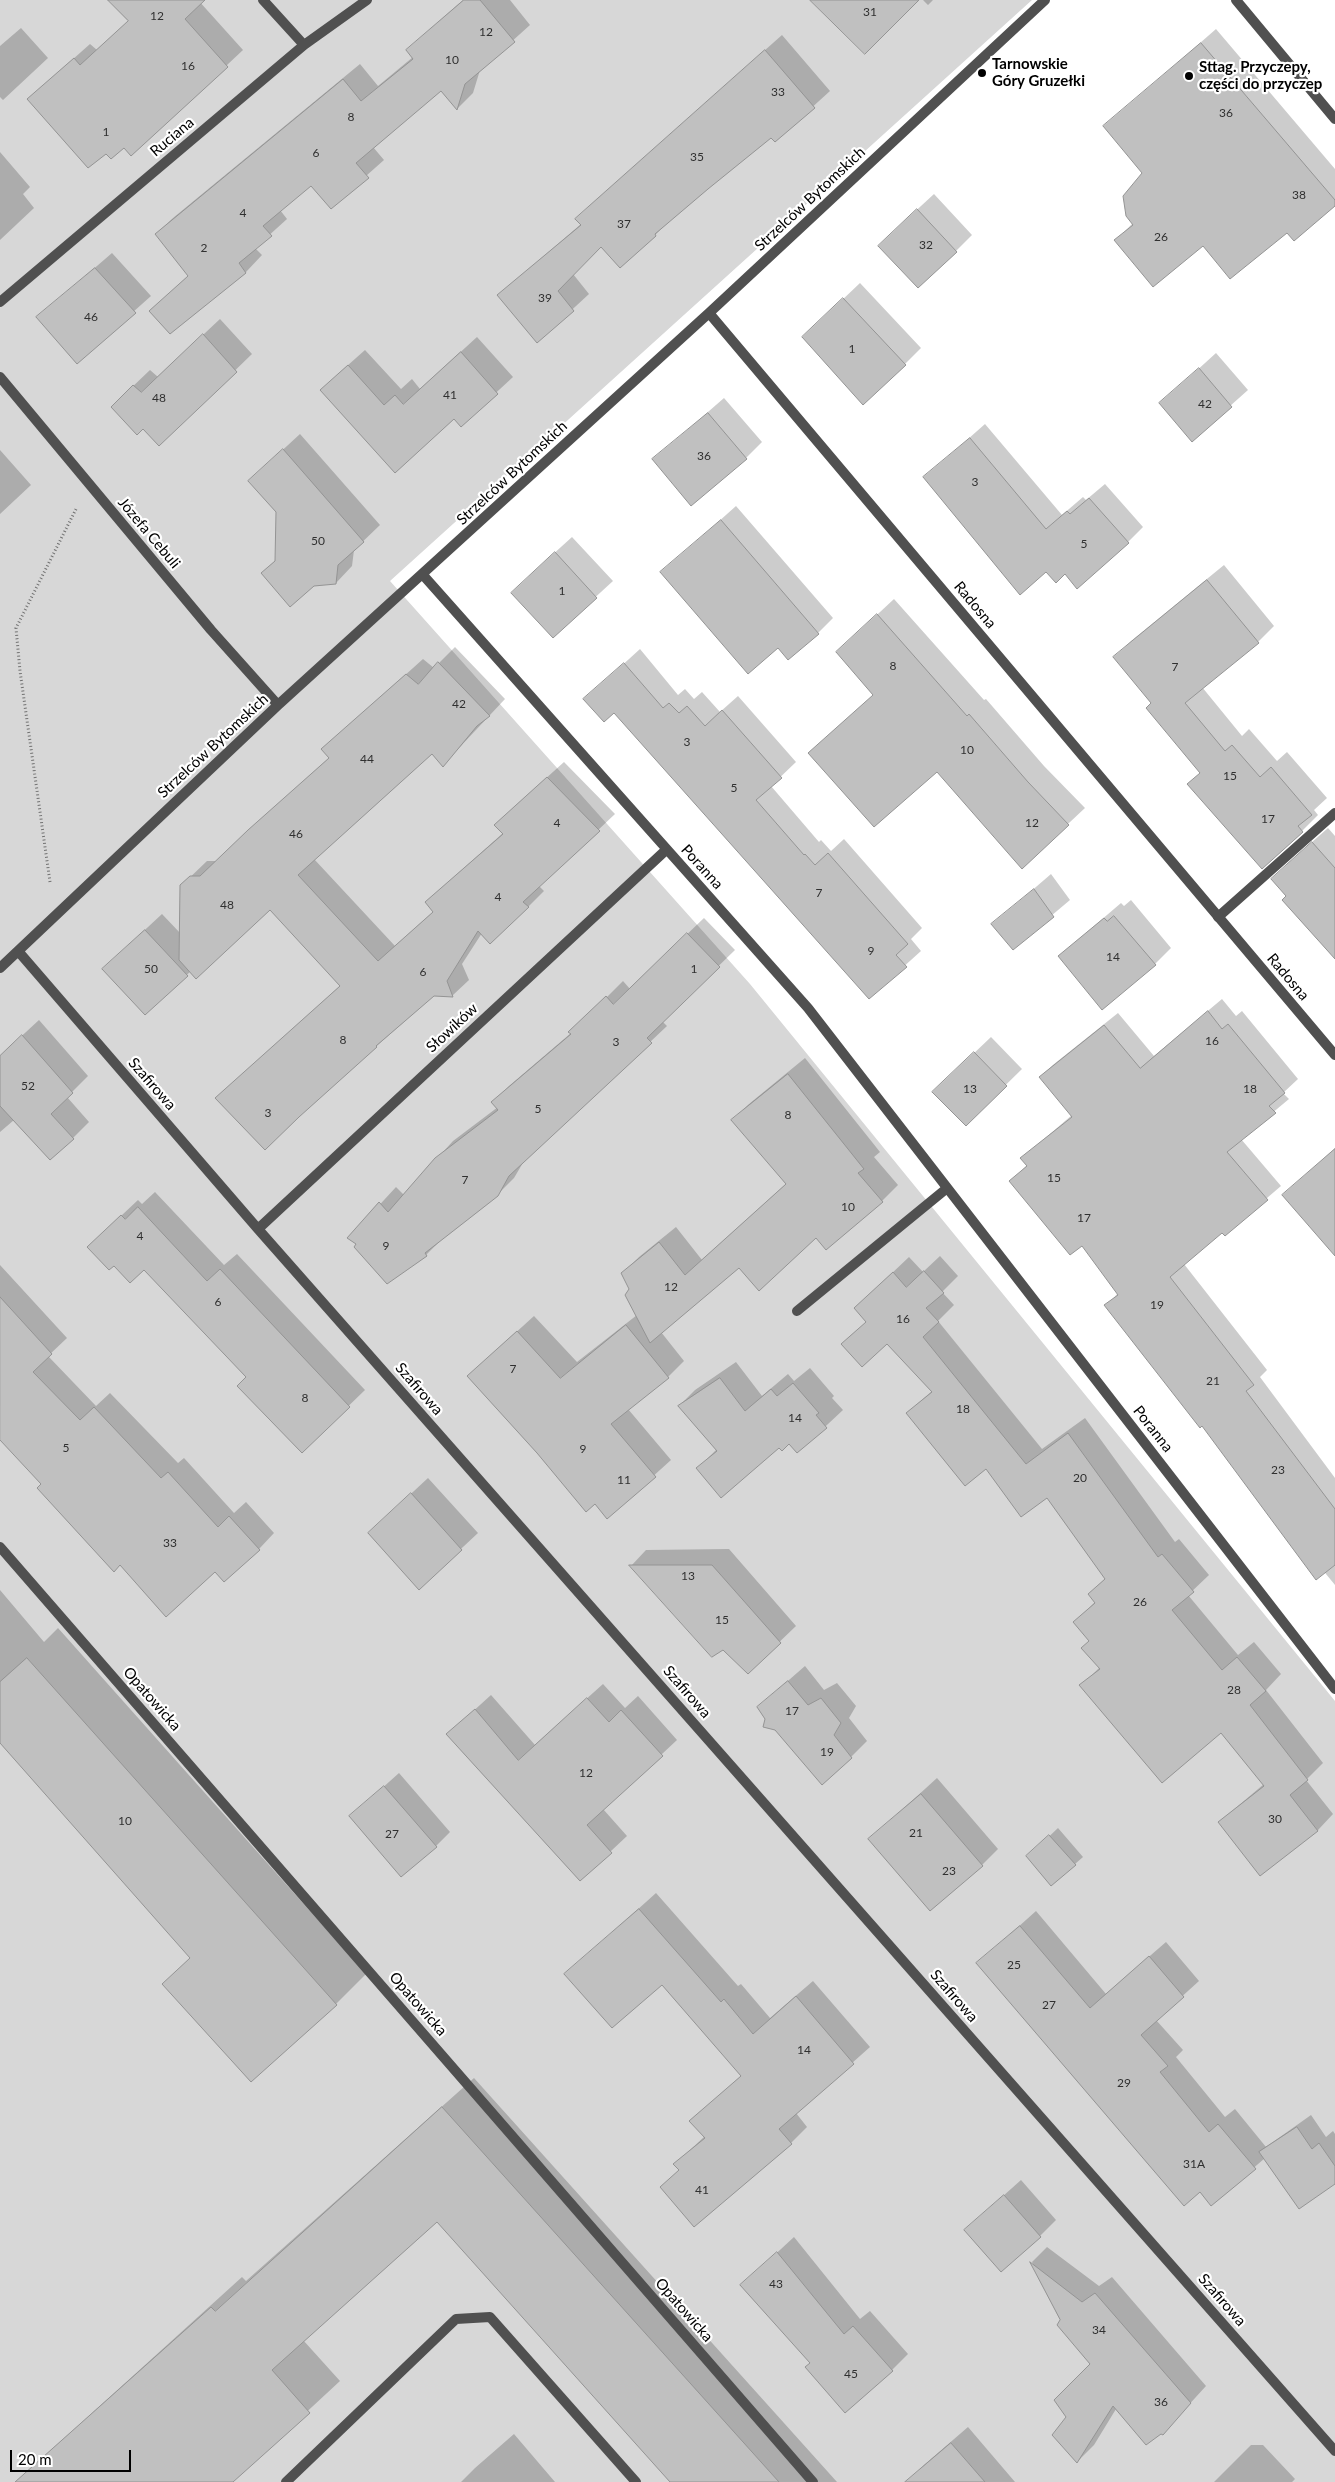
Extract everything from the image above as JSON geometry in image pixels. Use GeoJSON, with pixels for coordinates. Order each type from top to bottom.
{"type":"FeatureCollection","features":[{"type":"Feature","properties":{"kind":"street"},"geometry":{"type":"LineString","coordinates":[[263,0],[304,46]]}},
{"type":"Feature","properties":{"kind":"street","name":"Ruciana"},"geometry":{"type":"LineString","coordinates":[[0,302],[304,46],[367,0]]}},
{"type":"Feature","properties":{"kind":"street","name":"Strzelców Bytomskich"},"geometry":{"type":"LineString","coordinates":[[0,968],[278,705],[709,313],[1045,0]]}},
{"type":"Feature","properties":{"kind":"street"},"geometry":{"type":"LineString","coordinates":[[1236,0],[1335,119]]}},
{"type":"Feature","properties":{"kind":"street","name":"Radosna"},"geometry":{"type":"LineString","coordinates":[[709,313],[1335,1055]]}},
{"type":"Feature","properties":{"kind":"street","name":"Józefa Cebuli"},"geometry":{"type":"LineString","coordinates":[[0,377],[211,630],[278,705]]}},
{"type":"Feature","properties":{"kind":"street","name":"Poranna"},"geometry":{"type":"LineString","coordinates":[[423,575],[808,1008],[946,1189],[1335,1689]]}},
{"type":"Feature","properties":{"kind":"street"},"geometry":{"type":"LineString","coordinates":[[1218,917],[1335,813]]}},
{"type":"Feature","properties":{"kind":"street","name":"Słowików"},"geometry":{"type":"LineString","coordinates":[[258,1229],[666,850]]}},
{"type":"Feature","properties":{"kind":"street","name":"Szafirowa"},"geometry":{"type":"LineString","coordinates":[[18,952],[258,1229],[1335,2451]]}},
{"type":"Feature","properties":{"kind":"street"},"geometry":{"type":"LineString","coordinates":[[797,1310],[946,1189]]}},
{"type":"Feature","properties":{"kind":"street","name":"Opatowicka"},"geometry":{"type":"LineString","coordinates":[[0,1546],[813,2482]]}},
{"type":"Feature","properties":{"kind":"street"},"geometry":{"type":"LineString","coordinates":[[286,2482],[456,2319],[490,2317],[636,2482]]}},
{"type":"Feature","properties":{"kind":"path"},"geometry":{"type":"LineString","coordinates":[[50,882],[20,671],[16,628],[77,507]]}},
{"type":"Feature","properties":{"kind":"shaded area"},"geometry":{"type":"Polygon","coordinates":[[[0,0],[1032,0],[390,581],[750,984],[1335,1701],[1335,2482],[0,2482],[0,0]]]}},
{"type":"Feature","properties":{"kind":"building"},"geometry":{"type":"Polygon","coordinates":[[[108,0],[205,0],[185,19],[228,67],[131,156],[124,148],[111,159],[106,154],[88,168],[27,99],[74,58],[80,65],[128,21],[108,0]]]}},
{"type":"Feature","properties":{"kind":"building"},"geometry":{"type":"Polygon","coordinates":[[[464,0],[480,0],[515,42],[465,84],[457,110],[441,91],[356,163],[369,178],[331,209],[311,186],[263,226],[272,236],[239,263],[246,273],[170,334],[149,311],[188,276],[155,234],[343,79],[361,101],[413,59],[406,50],[464,0]]]}},
{"type":"Feature","properties":{"kind":"building"},"geometry":{"type":"Polygon","coordinates":[[[810,0],[919,0],[865,54],[810,0]]]}},
{"type":"Feature","properties":{"kind":"building"},"geometry":{"type":"Polygon","coordinates":[[[1201,43],[1335,200],[1335,206],[1294,241],[1287,233],[1230,279],[1203,246],[1153,287],[1114,240],[1133,225],[1126,216],[1123,196],[1142,173],[1103,126],[1201,43]]]}},
{"type":"Feature","properties":{"kind":"building"},"geometry":{"type":"Polygon","coordinates":[[[765,50],[815,108],[775,142],[771,138],[708,189],[655,234],[656,236],[620,268],[601,247],[558,291],[574,311],[537,343],[497,295],[581,225],[575,219],[765,50]]]}},
{"type":"Feature","properties":{"kind":"building"},"geometry":{"type":"Polygon","coordinates":[[[917,209],[957,252],[918,288],[878,246],[917,209]]]}},
{"type":"Feature","properties":{"kind":"building"},"geometry":{"type":"Polygon","coordinates":[[[95,268],[136,313],[77,364],[36,317],[95,268]]]}},
{"type":"Feature","properties":{"kind":"building"},"geometry":{"type":"Polygon","coordinates":[[[843,298],[906,365],[863,405],[802,337],[843,298]]]}},
{"type":"Feature","properties":{"kind":"building"},"geometry":{"type":"Polygon","coordinates":[[[203,334],[237,372],[159,446],[143,429],[137,435],[111,407],[133,385],[141,392],[203,334]]]}},
{"type":"Feature","properties":{"kind":"building"},"geometry":{"type":"Polygon","coordinates":[[[461,352],[498,394],[461,427],[454,419],[395,473],[320,390],[348,365],[384,405],[395,395],[403,404],[461,352]]]}},
{"type":"Feature","properties":{"kind":"building"},"geometry":{"type":"Polygon","coordinates":[[[1199,368],[1232,407],[1192,442],[1159,403],[1199,368]]]}},
{"type":"Feature","properties":{"kind":"building"},"geometry":{"type":"Polygon","coordinates":[[[708,413],[747,459],[691,506],[652,459],[708,413]]]}},
{"type":"Feature","properties":{"kind":"building"},"geometry":{"type":"Polygon","coordinates":[[[970,438],[1046,529],[1067,511],[1070,514],[1089,498],[1129,543],[1077,589],[1065,574],[1056,583],[1046,572],[1020,595],[923,477],[970,438]]]}},
{"type":"Feature","properties":{"kind":"building"},"geometry":{"type":"Polygon","coordinates":[[[283,449],[364,542],[338,565],[336,584],[314,586],[290,607],[261,573],[275,561],[276,512],[248,481],[283,449]]]}},
{"type":"Feature","properties":{"kind":"building"},"geometry":{"type":"Polygon","coordinates":[[[721,520],[819,634],[788,660],[778,648],[748,674],[660,572],[721,520]]]}},
{"type":"Feature","properties":{"kind":"building"},"geometry":{"type":"Polygon","coordinates":[[[555,552],[597,598],[553,638],[511,593],[555,552]]]}},
{"type":"Feature","properties":{"kind":"building"},"geometry":{"type":"Polygon","coordinates":[[[1207,580],[1259,643],[1185,703],[1225,751],[1232,745],[1260,777],[1271,767],[1312,815],[1298,826],[1303,832],[1262,869],[1187,784],[1200,773],[1146,708],[1151,703],[1113,657],[1207,580]]]}},
{"type":"Feature","properties":{"kind":"building"},"geometry":{"type":"Polygon","coordinates":[[[877,614],[967,716],[969,714],[1028,782],[1069,825],[1022,869],[937,772],[874,827],[808,753],[873,695],[836,652],[877,614]]]}},
{"type":"Feature","properties":{"kind":"building"},"geometry":{"type":"Polygon","coordinates":[[[438,662],[490,716],[477,726],[443,767],[432,754],[298,875],[378,961],[433,912],[425,902],[503,834],[494,825],[547,777],[600,831],[523,902],[529,907],[490,944],[478,931],[447,981],[453,997],[434,996],[376,1046],[265,1150],[215,1098],[340,986],[270,910],[196,979],[179,960],[180,885],[190,876],[200,876],[248,830],[329,758],[321,749],[406,674],[418,684],[438,662]]]}},
{"type":"Feature","properties":{"kind":"building"},"geometry":{"type":"Polygon","coordinates":[[[624,663],[663,708],[669,703],[679,713],[687,706],[705,726],[722,710],[782,778],[756,800],[815,865],[828,853],[908,944],[896,955],[907,967],[869,999],[614,713],[604,722],[583,699],[624,663]]]}},
{"type":"Feature","properties":{"kind":"building"},"geometry":{"type":"Polygon","coordinates":[[[1312,842],[1335,868],[1335,959],[1282,900],[1286,896],[1271,879],[1312,842]]]}},
{"type":"Feature","properties":{"kind":"building"},"geometry":{"type":"Polygon","coordinates":[[[1034,889],[1054,917],[1013,950],[991,924],[1034,889]]]}},
{"type":"Feature","properties":{"kind":"building"},"geometry":{"type":"Polygon","coordinates":[[[1114,916],[1156,965],[1102,1010],[1058,956],[1104,918],[1107,921],[1114,916]]]}},
{"type":"Feature","properties":{"kind":"building"},"geometry":{"type":"Polygon","coordinates":[[[145,930],[188,976],[145,1015],[102,969],[145,930]]]}},
{"type":"Feature","properties":{"kind":"building"},"geometry":{"type":"Polygon","coordinates":[[[687,933],[720,967],[647,1038],[652,1043],[509,1176],[498,1196],[425,1253],[427,1256],[387,1284],[354,1247],[356,1244],[347,1238],[379,1202],[388,1212],[435,1158],[498,1110],[491,1102],[571,1034],[568,1032],[606,996],[613,1004],[687,933]]]}},
{"type":"Feature","properties":{"kind":"building"},"geometry":{"type":"Polygon","coordinates":[[[1208,1011],[1222,1029],[1228,1024],[1285,1093],[1269,1106],[1276,1113],[1227,1152],[1268,1200],[1225,1236],[1222,1233],[1170,1277],[1254,1385],[1246,1391],[1335,1509],[1335,1565],[1316,1580],[1202,1426],[1200,1428],[1104,1305],[1118,1295],[1082,1246],[1070,1255],[1009,1181],[1027,1166],[1020,1158],[1072,1117],[1039,1077],[1104,1025],[1140,1068],[1208,1011]]]}},
{"type":"Feature","properties":{"kind":"building"},"geometry":{"type":"Polygon","coordinates":[[[22,1035],[73,1093],[51,1114],[74,1139],[50,1160],[0,1106],[0,1056],[22,1035]]]}},
{"type":"Feature","properties":{"kind":"building"},"geometry":{"type":"Polygon","coordinates":[[[974,1052],[1007,1086],[966,1126],[932,1092],[974,1052]]]}},
{"type":"Feature","properties":{"kind":"building"},"geometry":{"type":"Polygon","coordinates":[[[788,1074],[864,1169],[858,1173],[883,1202],[826,1250],[816,1238],[759,1291],[739,1268],[650,1343],[625,1295],[629,1289],[621,1273],[659,1242],[685,1275],[786,1184],[731,1120],[788,1074]]]}},
{"type":"Feature","properties":{"kind":"building"},"geometry":{"type":"Polygon","coordinates":[[[1335,1149],[1335,1256],[1282,1195],[1335,1149]]]}},
{"type":"Feature","properties":{"kind":"building"},"geometry":{"type":"Polygon","coordinates":[[[138,1207],[207,1281],[220,1269],[350,1407],[302,1453],[237,1386],[246,1377],[144,1270],[130,1283],[114,1266],[109,1270],[87,1247],[121,1215],[125,1219],[138,1207]]]}},
{"type":"Feature","properties":{"kind":"building"},"geometry":{"type":"Polygon","coordinates":[[[924,1271],[944,1293],[926,1308],[939,1322],[923,1337],[1026,1464],[1068,1433],[1158,1557],[1162,1554],[1194,1592],[1172,1610],[1222,1670],[1237,1657],[1266,1691],[1250,1705],[1308,1780],[1290,1795],[1318,1831],[1260,1876],[1218,1822],[1264,1786],[1221,1733],[1162,1783],[1079,1685],[1100,1669],[1081,1648],[1089,1641],[1073,1622],[1095,1603],[1088,1594],[1105,1579],[1047,1498],[1021,1517],[986,1469],[965,1486],[906,1413],[932,1392],[887,1344],[862,1367],[841,1344],[866,1322],[854,1308],[893,1272],[906,1287],[924,1271]]]}},
{"type":"Feature","properties":{"kind":"building"},"geometry":{"type":"Polygon","coordinates":[[[0,1297],[52,1354],[33,1372],[80,1420],[94,1407],[161,1478],[168,1472],[218,1527],[229,1516],[260,1550],[224,1582],[215,1572],[166,1617],[120,1565],[114,1572],[37,1488],[41,1484],[0,1440],[0,1297]]]}},
{"type":"Feature","properties":{"kind":"building"},"geometry":{"type":"Polygon","coordinates":[[[626,1325],[669,1378],[611,1424],[656,1477],[607,1519],[595,1504],[586,1512],[537,1453],[467,1376],[517,1331],[560,1378],[626,1325]]]}},
{"type":"Feature","properties":{"kind":"building"},"geometry":{"type":"Polygon","coordinates":[[[720,1378],[745,1411],[771,1389],[777,1396],[793,1383],[819,1413],[816,1415],[827,1428],[797,1453],[789,1444],[782,1451],[779,1448],[721,1498],[696,1468],[717,1451],[678,1406],[720,1378]]]}},
{"type":"Feature","properties":{"kind":"building"},"geometry":{"type":"Polygon","coordinates":[[[411,1493],[462,1550],[419,1590],[368,1533],[411,1493]]]}},
{"type":"Feature","properties":{"kind":"building"},"geometry":{"type":"Polygon","coordinates":[[[629,1565],[712,1565],[781,1643],[748,1674],[723,1650],[712,1657],[629,1565]]]}},
{"type":"Feature","properties":{"kind":"building"},"geometry":{"type":"Polygon","coordinates":[[[27,1658],[337,2005],[251,2082],[162,1984],[190,1958],[0,1743],[0,1682],[27,1658]]]}},
{"type":"Feature","properties":{"kind":"building"},"geometry":{"type":"Polygon","coordinates":[[[788,1681],[808,1705],[821,1698],[841,1723],[834,1735],[852,1758],[822,1785],[775,1730],[763,1727],[765,1719],[757,1707],[788,1681]]]}},
{"type":"Feature","properties":{"kind":"building"},"geometry":{"type":"Polygon","coordinates":[[[587,1698],[609,1722],[621,1710],[663,1756],[587,1825],[612,1853],[580,1881],[446,1734],[475,1709],[518,1760],[587,1698]]]}},
{"type":"Feature","properties":{"kind":"building"},"geometry":{"type":"Polygon","coordinates":[[[384,1786],[437,1847],[401,1877],[349,1816],[384,1786]]]}},
{"type":"Feature","properties":{"kind":"building"},"geometry":{"type":"Polygon","coordinates":[[[921,1794],[983,1866],[930,1911],[868,1839],[921,1794]]]}},
{"type":"Feature","properties":{"kind":"building"},"geometry":{"type":"Polygon","coordinates":[[[1049,1835],[1076,1865],[1051,1886],[1026,1856],[1049,1835]]]}},
{"type":"Feature","properties":{"kind":"building"},"geometry":{"type":"Polygon","coordinates":[[[639,1909],[721,2002],[724,1999],[753,2034],[796,1996],[854,2064],[779,2129],[792,2144],[694,2227],[660,2187],[679,2170],[673,2164],[705,2138],[689,2121],[741,2076],[662,1985],[612,2028],[564,1974],[639,1909]]]}},
{"type":"Feature","properties":{"kind":"building"},"geometry":{"type":"Polygon","coordinates":[[[1020,1926],[1090,2008],[1149,1956],[1184,1997],[1141,2035],[1168,2066],[1160,2072],[1209,2132],[1218,2124],[1256,2169],[1211,2206],[1200,2192],[1184,2206],[976,1963],[1020,1926]]]}},
{"type":"Feature","properties":{"kind":"building"},"geometry":{"type":"Polygon","coordinates":[[[442,2107],[779,2482],[670,2482],[437,2222],[272,2370],[310,2413],[233,2482],[15,2482],[211,2307],[215,2311],[442,2107]]]}},
{"type":"Feature","properties":{"kind":"building"},"geometry":{"type":"Polygon","coordinates":[[[1297,2127],[1312,2149],[1319,2143],[1335,2166],[1335,2184],[1299,2209],[1259,2152],[1297,2127]]]}},
{"type":"Feature","properties":{"kind":"building"},"geometry":{"type":"Polygon","coordinates":[[[1004,2195],[1041,2237],[1001,2272],[964,2230],[1004,2195]]]}},
{"type":"Feature","properties":{"kind":"building"},"geometry":{"type":"Polygon","coordinates":[[[777,2252],[844,2334],[853,2326],[893,2371],[845,2413],[805,2367],[810,2363],[740,2285],[777,2252]]]}},
{"type":"Feature","properties":{"kind":"building"},"geometry":{"type":"Polygon","coordinates":[[[1030,2262],[1082,2302],[1095,2293],[1191,2403],[1163,2435],[1161,2434],[1146,2445],[1113,2406],[1077,2463],[1052,2435],[1066,2417],[1054,2400],[1090,2364],[1057,2325],[1060,2320],[1030,2262]]]}},
{"type":"Feature","properties":{"kind":"building"},"geometry":{"type":"Polygon","coordinates":[[[951,2443],[985,2482],[905,2482],[951,2443]]]}},
{"type":"Feature","properties":{"kind":"place","name":"Tarnowskie Góry Gruzełki"},"geometry":{"type":"Point","coordinates":[982,73]}},
{"type":"Feature","properties":{"kind":"place","name":"Sttag. Przyczepy, części do przyczep"},"geometry":{"type":"Point","coordinates":[1189,76]}}]}
